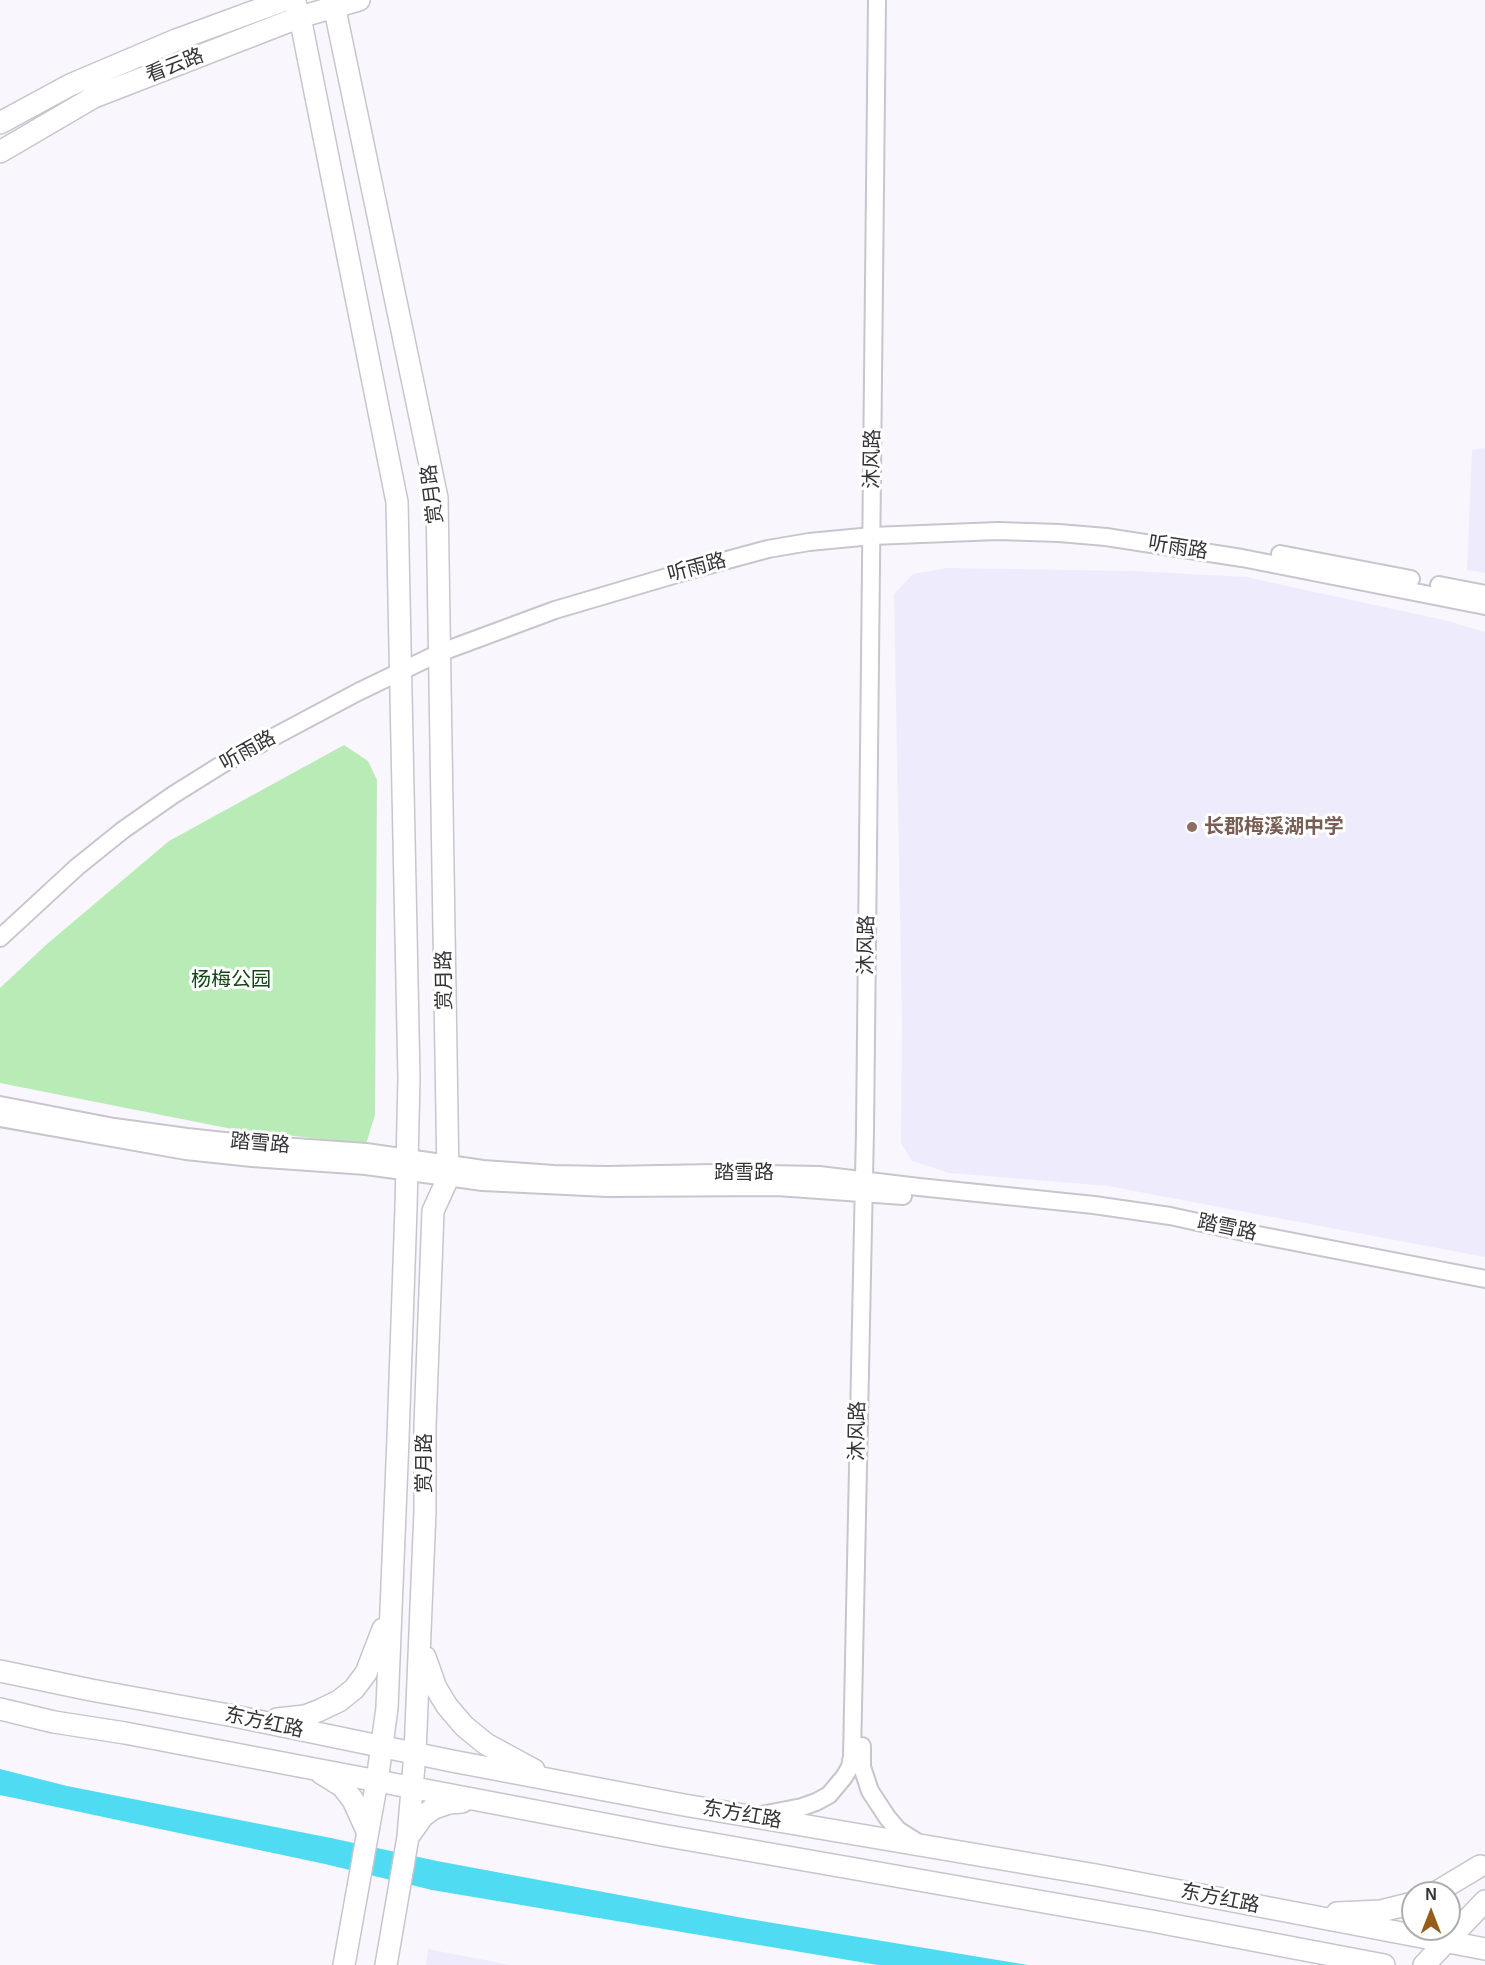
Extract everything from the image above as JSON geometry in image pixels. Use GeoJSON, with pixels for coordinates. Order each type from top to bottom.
{"type":"FeatureCollection","features":[{"type":"Feature","properties":{"kind":"main road","name":"看云路"},"geometry":{"type":"LineString","coordinates":[[0,123],[70,85],[176,40],[285,0]]}},
{"type":"Feature","properties":{"kind":"main road","name":"看云路"},"geometry":{"type":"LineString","coordinates":[[0,152],[94,97],[297,9],[359,0]]}},
{"type":"Feature","properties":{"kind":"main road","name":"赏月路"},"geometry":{"type":"LineString","coordinates":[[334,3],[437,498],[448,1171],[433,1211],[425,1426],[425,1511],[415,1753],[408,1837],[386,1965]]}},
{"type":"Feature","properties":{"kind":"main road","name":"赏月路"},"geometry":{"type":"LineString","coordinates":[[297,9],[398,502],[409,1078],[391,1603],[387,1708],[383,1747],[344,1965]]}},
{"type":"Feature","properties":{"kind":"main road"},"geometry":{"type":"LineString","coordinates":[[255,1720],[305,1716],[339,1701],[354,1689],[374,1657],[391,1603]]}},
{"type":"Feature","properties":{"kind":"main road"},"geometry":{"type":"LineString","coordinates":[[420,1637],[427,1667],[436,1688],[447,1706],[464,1726],[486,1744],[556,1780]]}},
{"type":"Feature","properties":{"kind":"main road","name":"东方红路"},"geometry":{"type":"LineString","coordinates":[[0,1671],[744,1816],[1107,1877],[1277,1910],[1401,1929]]}},
{"type":"Feature","properties":{"kind":"main road","name":"东方红路"},"geometry":{"type":"LineString","coordinates":[[0,1709],[54,1722],[377,1780],[484,1802],[1140,1919],[1374,1964]]}},
{"type":"Feature","properties":{"kind":"main road"},"geometry":{"type":"LineString","coordinates":[[312,1768],[342,1786],[360,1813],[367,1831]]}},
{"type":"Feature","properties":{"kind":"main road"},"geometry":{"type":"LineString","coordinates":[[408,1837],[423,1816],[434,1808],[449,1803],[484,1802]]}},
{"type":"Feature","properties":{"kind":"main road"},"geometry":{"type":"LineString","coordinates":[[1454,1881],[1482,1863]]}},
{"type":"Feature","properties":{"kind":"main road"},"geometry":{"type":"LineString","coordinates":[[1461,1883],[1482,1863]]}},
{"type":"Feature","properties":{"kind":"main road"},"geometry":{"type":"LineString","coordinates":[[1424,1965],[1485,1901]]}},
{"type":"Feature","properties":{"kind":"main road"},"geometry":{"type":"LineString","coordinates":[[1277,1910],[1350,1913],[1381,1911],[1401,1906]]}},
{"type":"Feature","properties":{"kind":"main road"},"geometry":{"type":"LineString","coordinates":[[1374,1964],[1401,1937]]}},
{"type":"Feature","properties":{"kind":"main road","name":"东方红路"},"geometry":{"type":"LineString","coordinates":[[1442,1941],[1485,1949]]}},
{"type":"Feature","properties":{"kind":"main road"},"geometry":{"type":"LineString","coordinates":[[1263,1943],[1282,1953],[1296,1965]]}},
{"type":"Feature","properties":{"kind":"street","name":"沐风路"},"geometry":{"type":"LineString","coordinates":[[878,0],[878,531]]}},
{"type":"Feature","properties":{"kind":"street","name":"沐风路"},"geometry":{"type":"LineString","coordinates":[[888,0],[878,531],[862,1767],[870,1791],[886,1817],[906,1837],[935,1849]]}},
{"type":"Feature","properties":{"kind":"street","name":"听雨路"},"geometry":{"type":"LineString","coordinates":[[0,925],[69,861],[168,787],[214,758],[400,665],[439,647],[555,610],[768,549],[878,531],[998,522],[1060,523],[1108,527],[1243,547],[1485,594]]}},
{"type":"Feature","properties":{"kind":"street","name":"听雨路"},"geometry":{"type":"LineString","coordinates":[[878,531],[998,531],[1106,537],[1253,560],[1485,606]]}},
{"type":"Feature","properties":{"kind":"street","name":"听雨路"},"geometry":{"type":"LineString","coordinates":[[0,938],[77,867],[123,830],[173,795],[221,765],[400,665]]}},
{"type":"Feature","properties":{"kind":"street","name":"踏雪路"},"geometry":{"type":"LineString","coordinates":[[0,1105],[114,1127],[188,1137],[366,1152],[407,1166]]}},
{"type":"Feature","properties":{"kind":"street","name":"踏雪路"},"geometry":{"type":"LineString","coordinates":[[0,1118],[186,1151],[366,1166],[407,1166],[555,1186],[869,1187],[1094,1204],[1170,1216],[1485,1279]]}},
{"type":"Feature","properties":{"kind":"street","name":"沐风路"},"geometry":{"type":"LineString","coordinates":[[744,1816],[785,1811],[816,1802],[838,1787],[850,1767],[869,1187]]}},
{"type":"Feature","properties":{"kind":"street","name":"踏雪路"},"geometry":{"type":"LineString","coordinates":[[869,1187],[1169,1226],[1485,1288]]}},
{"type":"Feature","properties":{"kind":"shaded area"},"geometry":{"type":"Polygon","coordinates":[[[1485,448],[1485,573],[1467,570],[1472,450],[1485,448]]]}},
{"type":"Feature","properties":{"kind":"shaded area","name":"长郡梅溪湖中学"},"geometry":{"type":"Polygon","coordinates":[[[948,568],[1132,571],[1246,577],[1448,621],[1485,632],[1485,1257],[1108,1186],[949,1173],[912,1161],[901,1143],[902,1021],[894,594],[913,574],[948,568]]]}},
{"type":"Feature","properties":{"kind":"shaded area"},"geometry":{"type":"Polygon","coordinates":[[[428,1949],[510,1965],[426,1965],[428,1949]]]}},
{"type":"Feature","properties":{"kind":"green space","name":"杨梅公园"},"geometry":{"type":"Polygon","coordinates":[[[344,745],[368,761],[377,780],[375,1115],[366,1144],[232,1129],[0,1083],[0,988],[47,944],[169,841],[344,745]]]}},
{"type":"Feature","properties":{"kind":"water"},"geometry":{"type":"Polygon","coordinates":[[[0,1769],[67,1786],[437,1861],[743,1918],[1028,1965],[878,1965],[432,1890],[325,1864],[0,1795],[0,1769]]]}},
{"type":"Feature","properties":{"kind":"place","name":"长郡梅溪湖中学"},"geometry":{"type":"Point","coordinates":[1192,827]}}]}
